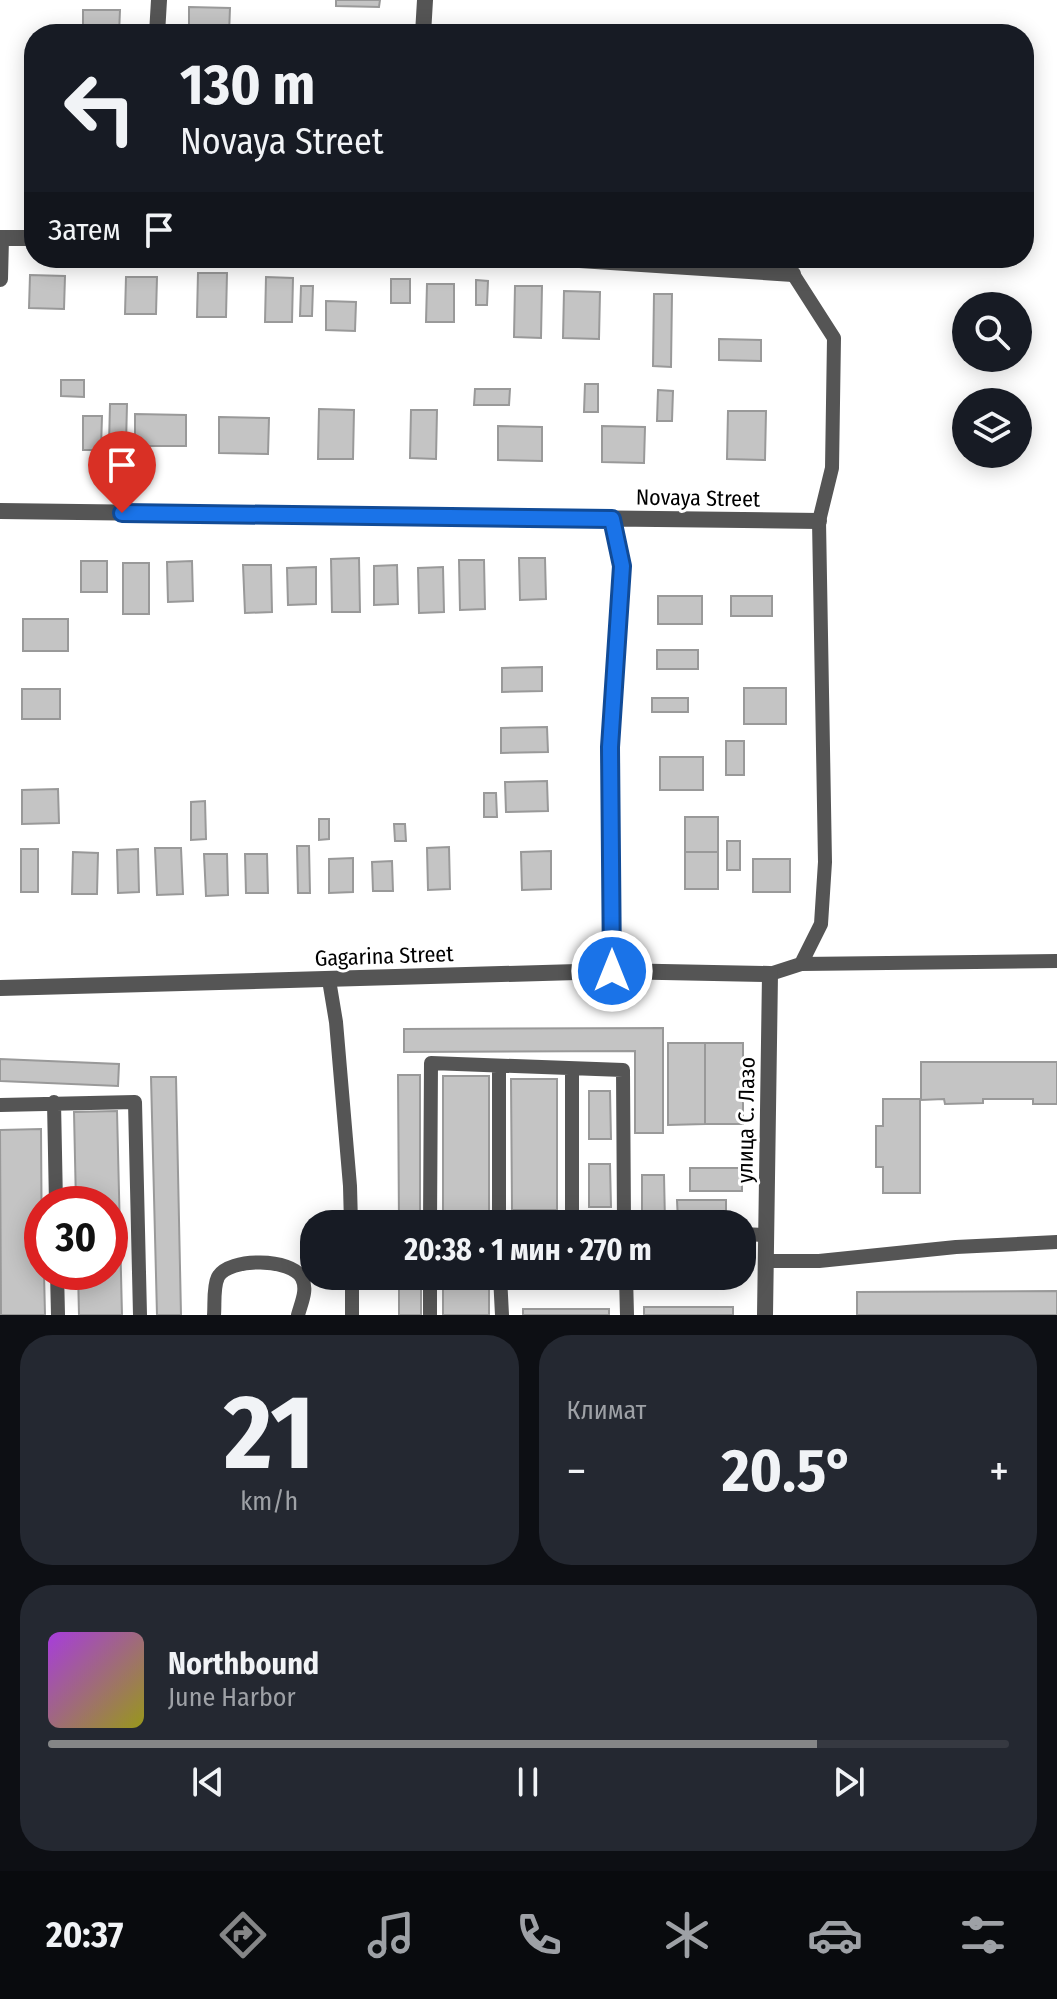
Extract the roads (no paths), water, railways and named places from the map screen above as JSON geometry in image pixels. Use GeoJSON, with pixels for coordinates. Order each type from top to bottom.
{"type":"FeatureCollection","features":[{"type":"Feature","properties":{"kind":"street"},"geometry":{"type":"LineString","coordinates":[[158,24],[159,0]]}},
{"type":"Feature","properties":{"kind":"street"},"geometry":{"type":"LineString","coordinates":[[424,24],[425,0]]}},
{"type":"Feature","properties":{"kind":"street"},"geometry":{"type":"LineString","coordinates":[[0,279],[1,238],[24,238]]}},
{"type":"Feature","properties":{"kind":"street"},"geometry":{"type":"LineString","coordinates":[[702,268],[793,274]]}},
{"type":"Feature","properties":{"kind":"street","name":"Novaya Street"},"geometry":{"type":"LineString","coordinates":[[0,511],[819,521]]}},
{"type":"Feature","properties":{"kind":"street"},"geometry":{"type":"LineString","coordinates":[[612,519],[622,566],[610,747],[612,971]]}},
{"type":"Feature","properties":{"kind":"street","name":"Gagarina Street"},"geometry":{"type":"LineString","coordinates":[[0,988],[612,971],[770,974]]}},
{"type":"Feature","properties":{"kind":"street","name":"улица С. Лазо"},"geometry":{"type":"LineString","coordinates":[[765,1315],[770,974]]}},
{"type":"Feature","properties":{"kind":"lane"},"geometry":{"type":"LineString","coordinates":[[793,274],[834,338],[832,468],[819,521],[825,862],[821,924],[801,964]]}},
{"type":"Feature","properties":{"kind":"lane"},"geometry":{"type":"LineString","coordinates":[[770,974],[801,964],[1057,961]]}},
{"type":"Feature","properties":{"kind":"lane"},"geometry":{"type":"LineString","coordinates":[[329,980],[336,1022],[351,1210]]}},
{"type":"Feature","properties":{"kind":"lane"},"geometry":{"type":"LineString","coordinates":[[430,1210],[431,1063],[623,1070],[624,1210]]}},
{"type":"Feature","properties":{"kind":"lane"},"geometry":{"type":"LineString","coordinates":[[499,1066],[499,1210]]}},
{"type":"Feature","properties":{"kind":"lane"},"geometry":{"type":"LineString","coordinates":[[572,1069],[572,1210]]}},
{"type":"Feature","properties":{"kind":"lane"},"geometry":{"type":"LineString","coordinates":[[54,1102],[56,1186]]}},
{"type":"Feature","properties":{"kind":"lane"},"geometry":{"type":"LineString","coordinates":[[0,1105],[135,1102],[140,1315]]}},
{"type":"Feature","properties":{"kind":"lane"},"geometry":{"type":"LineString","coordinates":[[756,1235],[766,1235]]}},
{"type":"Feature","properties":{"kind":"lane"},"geometry":{"type":"LineString","coordinates":[[765,1261],[819,1261],[956,1247],[1057,1242]]}},
{"type":"Feature","properties":{"kind":"lane"},"geometry":{"type":"LineString","coordinates":[[214,1315],[217,1279],[227,1267],[236,1264],[287,1264],[297,1271],[305,1289],[298,1315]]}},
{"type":"Feature","properties":{"kind":"lane"},"geometry":{"type":"LineString","coordinates":[[57,1290],[58,1315]]}},
{"type":"Feature","properties":{"kind":"lane"},"geometry":{"type":"LineString","coordinates":[[352,1290],[352,1315]]}},
{"type":"Feature","properties":{"kind":"lane"},"geometry":{"type":"LineString","coordinates":[[430,1290],[430,1315]]}},
{"type":"Feature","properties":{"kind":"lane"},"geometry":{"type":"LineString","coordinates":[[501,1290],[502,1315]]}},
{"type":"Feature","properties":{"kind":"lane"},"geometry":{"type":"LineString","coordinates":[[626,1290],[627,1315]]}}]}
